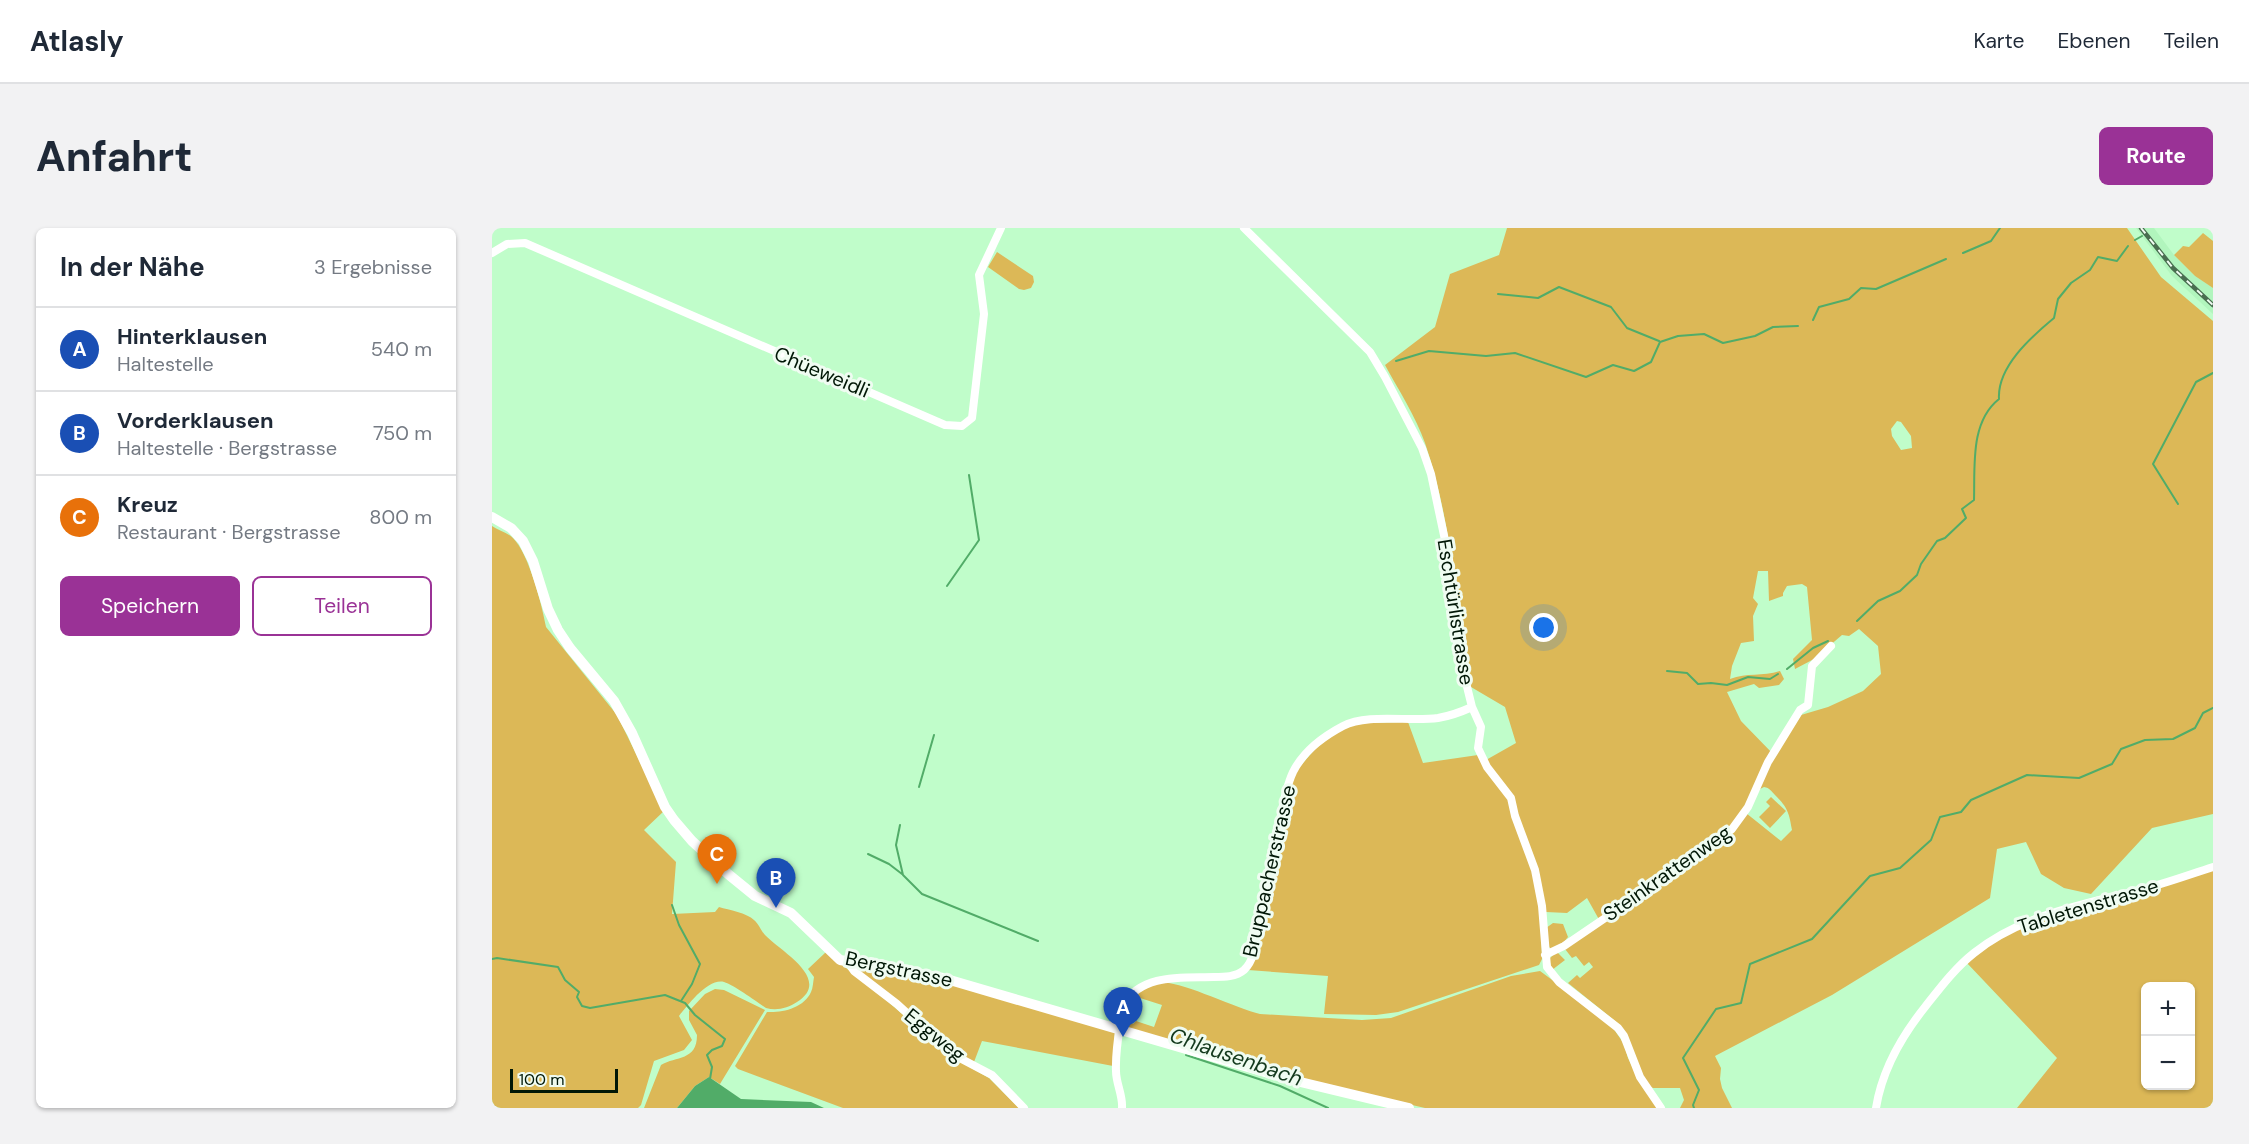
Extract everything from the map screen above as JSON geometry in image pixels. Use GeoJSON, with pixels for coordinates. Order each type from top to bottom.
{"type":"FeatureCollection","features":[{"type":"Feature","properties":{"kind":"street","name":"Chüeweidli"},"geometry":{"type":"LineString","coordinates":[[492,253],[507,244],[525,243],[945,425],[962,426],[972,418],[978,385],[984,314],[979,275],[1001,228]]}},
{"type":"Feature","properties":{"kind":"street","name":"Eschtürlistrasse"},"geometry":{"type":"LineString","coordinates":[[1244,228],[1370,352],[1422,448],[1431,474],[1449,559],[1458,650],[1472,707],[1481,727],[1478,748],[1487,767],[1511,798],[1518,826],[1535,870],[1542,906],[1547,967],[1554,978],[1612,1022],[1624,1036],[1636,1070],[1661,1108]]}},
{"type":"Feature","properties":{"kind":"street","name":"Bergstrasse"},"geometry":{"type":"LineString","coordinates":[[492,518],[511,528],[528,550],[558,630],[614,701],[632,733],[665,807],[674,820],[702,851],[748,890],[791,913],[831,953],[847,962],[943,978],[1292,1080],[1409,1108]]}},
{"type":"Feature","properties":{"kind":"street","name":"Steinkrattenweg"},"geometry":{"type":"LineString","coordinates":[[1545,955],[1573,940],[1708,848],[1732,829],[1748,807],[1768,762],[1800,710],[1808,705],[1812,666],[1831,646]]}},
{"type":"Feature","properties":{"kind":"street","name":"Bruppacherstrasse"},"geometry":{"type":"LineString","coordinates":[[1122,1108],[1122,1095],[1116,1070],[1123,1005],[1147,983],[1169,979],[1229,976],[1237,974],[1249,964],[1270,859],[1288,785],[1294,770],[1305,755],[1318,742],[1345,724],[1364,720],[1436,718],[1453,715],[1472,707]]}},
{"type":"Feature","properties":{"kind":"street","name":"Tabletenstrasse"},"geometry":{"type":"LineString","coordinates":[[1875,1108],[1883,1075],[1897,1047],[1935,994],[1974,953],[2000,935],[2026,922],[2080,904],[2142,890],[2213,867]]}},
{"type":"Feature","properties":{"kind":"street","name":"Eggweg"},"geometry":{"type":"LineString","coordinates":[[847,962],[854,971],[897,1004],[952,1054],[992,1075],[1024,1108]]}},
{"type":"Feature","properties":{"kind":"shaded area"},"geometry":{"type":"Polygon","coordinates":[[[1507,228],[2127,228],[2161,277],[2213,321],[2213,814],[2152,828],[2091,894],[2064,888],[2041,874],[2026,842],[1997,849],[1990,898],[1832,995],[1715,1056],[1721,1068],[1722,1088],[1732,1108],[1680,1108],[1684,1100],[1680,1088],[1653,1088],[1648,1085],[1636,1065],[1620,1025],[1568,983],[1577,975],[1580,978],[1593,967],[1589,962],[1584,966],[1576,956],[1572,958],[1565,949],[1601,923],[1587,898],[1567,913],[1546,912],[1516,808],[1486,760],[1516,743],[1505,707],[1471,687],[1447,533],[1434,473],[1417,423],[1385,365],[1435,327],[1450,274],[1499,255],[1507,228]],[[1897,421],[1891,429],[1892,436],[1901,450],[1912,448],[1911,436],[1901,422],[1897,421]],[[1758,571],[1753,598],[1758,604],[1753,616],[1754,641],[1741,643],[1732,666],[1730,679],[1780,671],[1784,679],[1779,685],[1759,688],[1754,684],[1727,692],[1741,721],[1775,756],[1801,715],[1828,707],[1863,691],[1881,674],[1878,646],[1859,629],[1849,636],[1842,635],[1814,659],[1795,669],[1793,659],[1812,640],[1807,587],[1802,584],[1787,586],[1783,596],[1769,601],[1768,571],[1758,571]],[[1764,787],[1760,789],[1746,813],[1781,841],[1792,830],[1787,811],[1769,789],[1764,787]]]}},
{"type":"Feature","properties":{"kind":"shaded area"},"geometry":{"type":"Polygon","coordinates":[[[2136,228],[2154,228],[2174,255],[2195,276],[2213,288],[2213,314],[2172,276],[2136,228]]]}},
{"type":"Feature","properties":{"kind":"shaded area"},"geometry":{"type":"Polygon","coordinates":[[[2203,233],[2213,241],[2213,288],[2195,276],[2174,255],[2183,246],[2189,247],[2203,233]]]}},
{"type":"Feature","properties":{"kind":"shaded area"},"geometry":{"type":"Polygon","coordinates":[[[997,252],[1033,276],[1034,282],[1031,288],[1019,289],[988,267],[997,252]]]}},
{"type":"Feature","properties":{"kind":"shaded area"},"geometry":{"type":"Polygon","coordinates":[[[492,526],[511,536],[519,546],[534,580],[546,627],[617,715],[664,811],[644,830],[676,862],[672,914],[715,912],[719,907],[747,915],[807,975],[809,984],[807,993],[797,1002],[778,1009],[766,1008],[724,982],[711,984],[705,988],[679,1016],[692,1040],[684,1050],[654,1061],[641,1105],[638,1108],[492,1108],[492,526]]]}},
{"type":"Feature","properties":{"kind":"shaded area"},"geometry":{"type":"Polygon","coordinates":[[[1408,722],[1423,763],[1478,755],[1507,797],[1533,872],[1541,913],[1542,959],[1539,965],[1398,1012],[1376,1015],[1324,1014],[1328,976],[1248,970],[1286,800],[1297,770],[1316,748],[1337,732],[1358,723],[1408,722]]]}},
{"type":"Feature","properties":{"kind":"shaded area"},"geometry":{"type":"Polygon","coordinates":[[[1771,797],[1786,811],[1770,828],[1759,817],[1770,806],[1766,802],[1771,797]]]}},
{"type":"Feature","properties":{"kind":"shaded area"},"geometry":{"type":"Polygon","coordinates":[[[2213,870],[2213,1108],[2017,1108],[2057,1058],[1966,962],[1988,945],[2032,922],[2213,870]]]}},
{"type":"Feature","properties":{"kind":"shaded area"},"geometry":{"type":"Polygon","coordinates":[[[1553,923],[1563,924],[1568,937],[1563,943],[1551,949],[1547,945],[1546,928],[1553,923]]]}},
{"type":"Feature","properties":{"kind":"shaded area"},"geometry":{"type":"Polygon","coordinates":[[[826,952],[885,999],[950,1056],[989,1078],[1019,1108],[843,1108],[738,1069],[735,1066],[767,1012],[779,1012],[798,1006],[808,997],[812,990],[814,977],[808,969],[826,952]]]}},
{"type":"Feature","properties":{"kind":"shaded area"},"geometry":{"type":"Polygon","coordinates":[[[1555,953],[1565,960],[1552,970],[1549,959],[1555,953]]]}},
{"type":"Feature","properties":{"kind":"shaded area"},"geometry":{"type":"Polygon","coordinates":[[[858,967],[936,980],[1115,1032],[1113,1066],[982,1041],[974,1062],[952,1050],[914,1015],[858,971],[858,967]]]}},
{"type":"Feature","properties":{"kind":"shaded area"},"geometry":{"type":"Polygon","coordinates":[[[1540,971],[1609,1022],[1624,1044],[1639,1080],[1659,1108],[1425,1108],[1313,1082],[1128,1028],[1125,1016],[1133,1024],[1136,1021],[1154,1027],[1162,1005],[1140,998],[1139,1000],[1133,996],[1150,986],[1170,983],[1260,1014],[1362,1020],[1391,1018],[1511,976],[1540,971]]]}},
{"type":"Feature","properties":{"kind":"shaded area"},"geometry":{"type":"Polygon","coordinates":[[[715,989],[724,990],[765,1010],[720,1084],[709,1077],[695,1086],[677,1108],[644,1108],[661,1065],[690,1054],[693,1049],[697,1035],[689,1020],[689,1011],[705,994],[715,989]]]}},
{"type":"Feature","properties":{"kind":"shaded area"},"geometry":{"type":"Polygon","coordinates":[[[709,1077],[741,1099],[811,1102],[824,1108],[677,1108],[695,1086],[709,1077]]]}},
{"type":"Feature","properties":{"kind":"waterway"},"geometry":{"type":"LineString","coordinates":[[1963,253],[1991,241],[2000,228]]}},
{"type":"Feature","properties":{"kind":"waterway"},"geometry":{"type":"LineString","coordinates":[[2135,240],[2142,236]]}},
{"type":"Feature","properties":{"kind":"waterway"},"geometry":{"type":"LineString","coordinates":[[1857,621],[1878,601],[1900,591],[1917,575],[1921,564],[1937,541],[1945,538],[1966,518],[1962,509],[1974,500],[1976,445],[1979,432],[1983,420],[1999,399],[2000,387],[2009,364],[2035,334],[2054,318],[2058,299],[2071,283],[2090,270],[2098,257],[2117,261],[2128,246]]}},
{"type":"Feature","properties":{"kind":"waterway"},"geometry":{"type":"LineString","coordinates":[[1813,320],[1819,307],[1849,299],[1861,288],[1876,289],[1946,259]]}},
{"type":"Feature","properties":{"kind":"waterway"},"geometry":{"type":"LineString","coordinates":[[1498,294],[1538,298],[1559,287],[1611,307],[1627,328],[1659,341]]}},
{"type":"Feature","properties":{"kind":"waterway"},"geometry":{"type":"LineString","coordinates":[[1396,361],[1429,351],[1486,356],[1515,353],[1586,377],[1613,365],[1634,371],[1651,362],[1660,342],[1678,336],[1704,334],[1723,343],[1755,336],[1773,327],[1798,326]]}},
{"type":"Feature","properties":{"kind":"waterway"},"geometry":{"type":"LineString","coordinates":[[2178,504],[2153,464],[2196,382],[2213,373]]}},
{"type":"Feature","properties":{"kind":"waterway"},"geometry":{"type":"LineString","coordinates":[[947,586],[979,540],[969,475]]}},
{"type":"Feature","properties":{"kind":"waterway"},"geometry":{"type":"LineString","coordinates":[[1787,669],[1813,648],[1828,641]]}},
{"type":"Feature","properties":{"kind":"waterway"},"geometry":{"type":"LineString","coordinates":[[1667,671],[1687,673],[1698,684],[1727,685],[1748,677],[1770,679],[1778,674]]}},
{"type":"Feature","properties":{"kind":"waterway"},"geometry":{"type":"LineString","coordinates":[[1694,1108],[1699,1090],[1683,1058],[1716,1009],[1741,1003],[1750,964],[1812,939],[1870,876],[1900,868],[1931,840],[1940,817],[1961,812],[1971,800],[2027,775],[2079,778],[2112,764],[2121,749],[2145,740],[2173,739],[2195,728],[2203,713],[2213,708]]}},
{"type":"Feature","properties":{"kind":"waterway"},"geometry":{"type":"LineString","coordinates":[[919,787],[934,735]]}},
{"type":"Feature","properties":{"kind":"waterway"},"geometry":{"type":"LineString","coordinates":[[900,825],[896,845],[903,875],[922,894],[1038,941]]}},
{"type":"Feature","properties":{"kind":"waterway"},"geometry":{"type":"LineString","coordinates":[[868,854],[889,864],[902,874]]}},
{"type":"Feature","properties":{"kind":"waterway"},"geometry":{"type":"LineString","coordinates":[[672,905],[679,925],[700,964],[692,984],[681,1001]]}},
{"type":"Feature","properties":{"kind":"waterway"},"geometry":{"type":"LineString","coordinates":[[492,959],[558,967],[565,980],[579,992],[577,997],[582,1006],[590,1008],[665,995],[685,1003],[695,1015],[725,1039],[722,1046],[707,1055],[712,1067],[710,1079]]}},
{"type":"Feature","properties":{"kind":"waterway","name":"Chlausenbach"},"geometry":{"type":"LineString","coordinates":[[1186,1055],[1280,1086],[1328,1108]]}},
{"type":"Feature","properties":{"kind":"railway"},"geometry":{"type":"LineString","coordinates":[[2141,228],[2173,268],[2213,305]]}},
{"type":"Feature","properties":{"kind":"place","name":"Kreuz"},"geometry":{"type":"Point","coordinates":[717,884]}},
{"type":"Feature","properties":{"kind":"place","name":"Vorderklausen"},"geometry":{"type":"Point","coordinates":[776,908]}},
{"type":"Feature","properties":{"kind":"place","name":"Hinterklausen"},"geometry":{"type":"Point","coordinates":[1123,1037]}}]}
